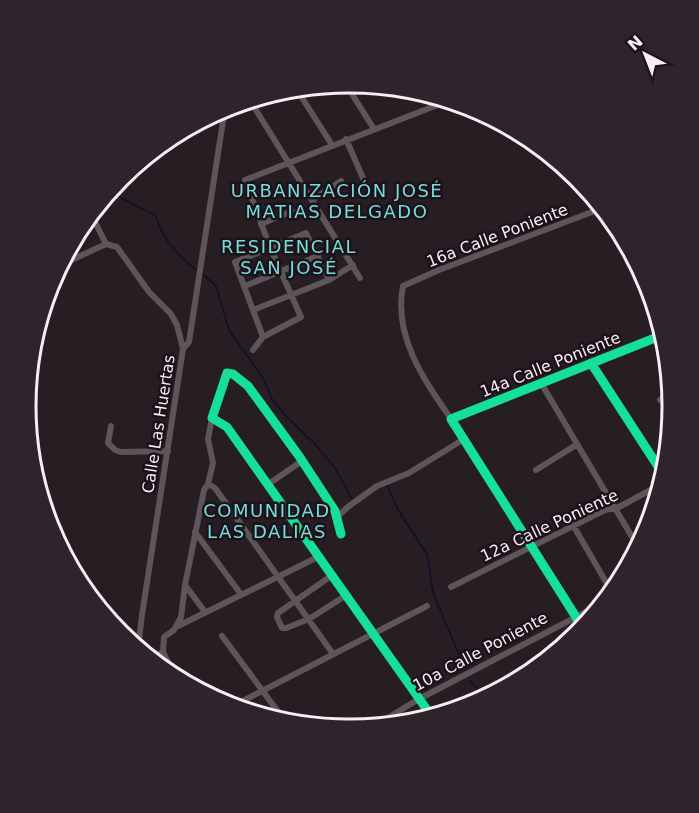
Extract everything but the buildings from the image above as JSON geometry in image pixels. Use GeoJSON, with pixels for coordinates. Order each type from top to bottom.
{"type":"FeatureCollection","features":[{"type":"Feature","properties":{"kind":"street"},"geometry":{"type":"LineString","coordinates":[[351,93],[374,129]]}},
{"type":"Feature","properties":{"kind":"street"},"geometry":{"type":"LineString","coordinates":[[302,97],[332,145]]}},
{"type":"Feature","properties":{"kind":"street"},"geometry":{"type":"LineString","coordinates":[[253,350],[263,337],[300,317],[245,180],[436,106]]}},
{"type":"Feature","properties":{"kind":"street"},"geometry":{"type":"LineString","coordinates":[[255,108],[360,278]]}},
{"type":"Feature","properties":{"kind":"street"},"geometry":{"type":"LineString","coordinates":[[183,348],[189,342],[223,120]]}},
{"type":"Feature","properties":{"kind":"street"},"geometry":{"type":"LineString","coordinates":[[346,139],[366,185]]}},
{"type":"Feature","properties":{"kind":"street"},"geometry":{"type":"LineString","coordinates":[[312,200],[341,181]]}},
{"type":"Feature","properties":{"kind":"street"},"geometry":{"type":"LineString","coordinates":[[261,224],[292,211]]}},
{"type":"Feature","properties":{"kind":"street","name":"16a Calle Poniente"},"geometry":{"type":"LineString","coordinates":[[451,419],[430,390],[404,334],[400,313],[403,286],[594,211]]}},
{"type":"Feature","properties":{"kind":"street"},"geometry":{"type":"LineString","coordinates":[[73,259],[106,244],[96,223]]}},
{"type":"Feature","properties":{"kind":"street"},"geometry":{"type":"LineString","coordinates":[[263,337],[235,262],[306,233],[329,280]]}},
{"type":"Feature","properties":{"kind":"street","name":"Calle Las Huertas"},"geometry":{"type":"LineString","coordinates":[[106,244],[121,250],[143,284],[171,314],[177,325],[183,348],[139,638]]}},
{"type":"Feature","properties":{"kind":"street"},"geometry":{"type":"LineString","coordinates":[[245,286],[318,256]]}},
{"type":"Feature","properties":{"kind":"street"},"geometry":{"type":"LineString","coordinates":[[253,310],[329,280],[352,265]]}},
{"type":"Feature","properties":{"kind":"street","name":"14a Calle Poniente"},"geometry":{"type":"LineString","coordinates":[[451,419],[655,338]]}},
{"type":"Feature","properties":{"kind":"street"},"geometry":{"type":"LineString","coordinates":[[591,363],[657,465]]}},
{"type":"Feature","properties":{"kind":"street"},"geometry":{"type":"LineString","coordinates":[[176,627],[180,617],[184,585],[204,490],[208,484],[213,463],[208,434],[227,373],[241,380],[258,399],[302,461],[338,516],[341,534]]}},
{"type":"Feature","properties":{"kind":"street"},"geometry":{"type":"LineString","coordinates":[[541,383],[633,539]]}},
{"type":"Feature","properties":{"kind":"street"},"geometry":{"type":"LineString","coordinates":[[212,418],[227,427],[427,710]]}},
{"type":"Feature","properties":{"kind":"street"},"geometry":{"type":"LineString","coordinates":[[451,419],[578,620]]}},
{"type":"Feature","properties":{"kind":"street"},"geometry":{"type":"LineString","coordinates":[[111,426],[108,443],[115,450],[121,452],[168,451]]}},
{"type":"Feature","properties":{"kind":"street"},"geometry":{"type":"LineString","coordinates":[[338,516],[377,486],[409,473],[464,439]]}},
{"type":"Feature","properties":{"kind":"street"},"geometry":{"type":"LineString","coordinates":[[536,470],[576,445]]}},
{"type":"Feature","properties":{"kind":"street"},"geometry":{"type":"LineString","coordinates":[[267,485],[302,461]]}},
{"type":"Feature","properties":{"kind":"street"},"geometry":{"type":"LineString","coordinates":[[208,484],[215,488],[333,654]]}},
{"type":"Feature","properties":{"kind":"street","name":"12a Calle Poniente"},"geometry":{"type":"LineString","coordinates":[[451,587],[573,525],[615,508],[652,489]]}},
{"type":"Feature","properties":{"kind":"street"},"geometry":{"type":"LineString","coordinates":[[573,525],[607,584]]}},
{"type":"Feature","properties":{"kind":"street"},"geometry":{"type":"LineString","coordinates":[[195,532],[240,593]]}},
{"type":"Feature","properties":{"kind":"street"},"geometry":{"type":"LineString","coordinates":[[168,662],[163,652],[164,637],[176,627],[240,593],[318,557]]}},
{"type":"Feature","properties":{"kind":"street"},"geometry":{"type":"LineString","coordinates":[[331,576],[278,613],[277,617],[282,628],[309,619],[345,596]]}},
{"type":"Feature","properties":{"kind":"street"},"geometry":{"type":"LineString","coordinates":[[184,585],[205,612]]}},
{"type":"Feature","properties":{"kind":"street"},"geometry":{"type":"LineString","coordinates":[[243,701],[427,606]]}},
{"type":"Feature","properties":{"kind":"street","name":"10a Calle Poniente"},"geometry":{"type":"LineString","coordinates":[[389,717],[588,610]]}},
{"type":"Feature","properties":{"kind":"street"},"geometry":{"type":"LineString","coordinates":[[222,636],[278,711]]}},
{"type":"Feature","properties":{"kind":"street"},"geometry":{"type":"LineString","coordinates":[[158,654],[163,652]]}},
{"type":"Feature","properties":{"kind":"waterway"},"geometry":{"type":"LineString","coordinates":[[118,196],[156,216],[171,246],[197,270]]}},
{"type":"Feature","properties":{"kind":"waterway"},"geometry":{"type":"LineString","coordinates":[[203,274],[216,286],[229,330],[263,378],[273,401],[335,468],[352,499]]}},
{"type":"Feature","properties":{"kind":"waterway"},"geometry":{"type":"LineString","coordinates":[[386,484],[400,513],[427,554],[433,593],[464,666]]}},
{"type":"Feature","properties":{"kind":"waterway"},"geometry":{"type":"LineString","coordinates":[[470,680],[480,691]]}},
{"type":"Feature","properties":{"kind":"traffic: fast"},"geometry":{"type":"LineString","coordinates":[[578,620],[451,419],[655,338]]}},
{"type":"Feature","properties":{"kind":"traffic: fast"},"geometry":{"type":"LineString","coordinates":[[591,363],[657,465]]}},
{"type":"Feature","properties":{"kind":"traffic: fast"},"geometry":{"type":"LineString","coordinates":[[341,534],[335,511],[299,456],[248,386],[233,374],[227,373],[212,418],[227,427],[427,710]]}},
{"type":"Feature","properties":{"kind":"district","name":"URBANIZACIÓN JOSÉ MATIAS DELGADO"},"geometry":{"type":"Point","coordinates":[337,201]}},
{"type":"Feature","properties":{"kind":"district","name":"RESIDENCIAL SAN JOSÉ"},"geometry":{"type":"Point","coordinates":[289,257]}},
{"type":"Feature","properties":{"kind":"district","name":"COMUNIDAD LAS DALIAS"},"geometry":{"type":"Point","coordinates":[267,521]}}]}
